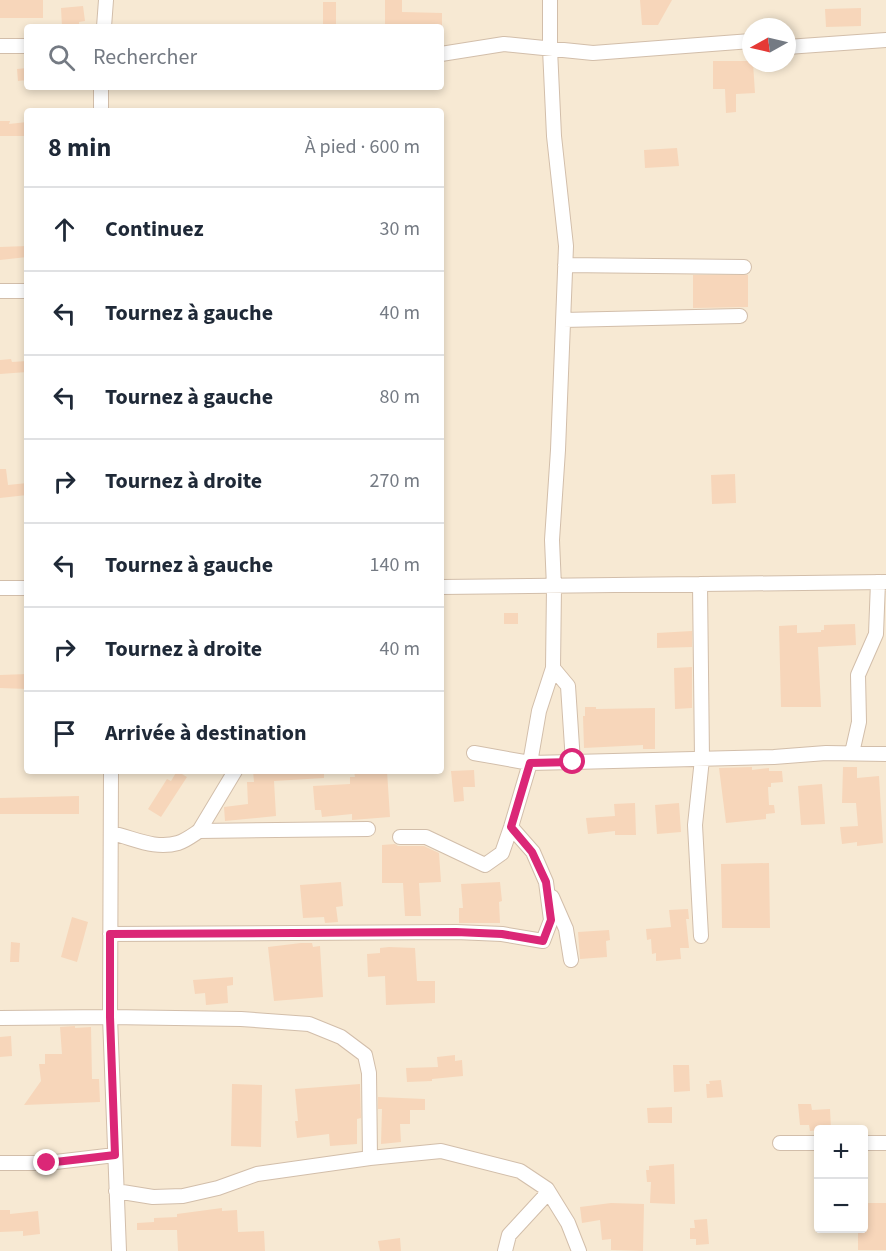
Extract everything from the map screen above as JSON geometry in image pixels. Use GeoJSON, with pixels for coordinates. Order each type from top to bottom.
{"type":"FeatureCollection","features":[{"type":"Feature","properties":{"kind":"street"},"geometry":{"type":"LineString","coordinates":[[104,24],[106,0]]}},
{"type":"Feature","properties":{"kind":"street"},"geometry":{"type":"LineString","coordinates":[[400,837],[426,837],[485,865],[502,853],[530,763],[539,711],[553,668],[552,540],[566,246],[554,136],[549,49],[550,0]]}},
{"type":"Feature","properties":{"kind":"street"},"geometry":{"type":"LineString","coordinates":[[796,45],[886,40]]}},
{"type":"Feature","properties":{"kind":"street"},"geometry":{"type":"LineString","coordinates":[[444,54],[504,44],[593,53],[742,42]]}},
{"type":"Feature","properties":{"kind":"street"},"geometry":{"type":"LineString","coordinates":[[0,46],[24,46]]}},
{"type":"Feature","properties":{"kind":"street"},"geometry":{"type":"LineString","coordinates":[[100,108],[101,90]]}},
{"type":"Feature","properties":{"kind":"street"},"geometry":{"type":"LineString","coordinates":[[565,266],[744,267]]}},
{"type":"Feature","properties":{"kind":"street"},"geometry":{"type":"LineString","coordinates":[[0,291],[24,291]]}},
{"type":"Feature","properties":{"kind":"street"},"geometry":{"type":"LineString","coordinates":[[564,320],[740,316]]}},
{"type":"Feature","properties":{"kind":"street"},"geometry":{"type":"LineString","coordinates":[[444,587],[882,582],[876,634],[858,675],[859,722],[852,753]]}},
{"type":"Feature","properties":{"kind":"street"},"geometry":{"type":"LineString","coordinates":[[700,584],[702,759],[695,825],[701,936]]}},
{"type":"Feature","properties":{"kind":"street"},"geometry":{"type":"LineString","coordinates":[[0,588],[24,588]]}},
{"type":"Feature","properties":{"kind":"street"},"geometry":{"type":"LineString","coordinates":[[553,668],[568,686],[573,762]]}},
{"type":"Feature","properties":{"kind":"street"},"geometry":{"type":"LineString","coordinates":[[474,753],[530,763],[852,753],[886,754]]}},
{"type":"Feature","properties":{"kind":"street"},"geometry":{"type":"LineString","coordinates":[[111,774],[110,1017],[119,1251]]}},
{"type":"Feature","properties":{"kind":"street"},"geometry":{"type":"LineString","coordinates":[[199,831],[233,774]]}},
{"type":"Feature","properties":{"kind":"street"},"geometry":{"type":"LineString","coordinates":[[511,827],[532,852],[546,882],[566,929],[571,960]]}},
{"type":"Feature","properties":{"kind":"street"},"geometry":{"type":"LineString","coordinates":[[111,833],[129,836],[155,846],[178,843],[199,831],[368,829]]}},
{"type":"Feature","properties":{"kind":"street"},"geometry":{"type":"LineString","coordinates":[[110,934],[456,932],[502,934],[543,941],[551,920],[546,882]]}},
{"type":"Feature","properties":{"kind":"street"},"geometry":{"type":"LineString","coordinates":[[0,1018],[240,1019],[309,1024],[341,1037],[365,1055],[369,1073],[370,1158]]}},
{"type":"Feature","properties":{"kind":"street"},"geometry":{"type":"LineString","coordinates":[[780,1143],[814,1143]]}},
{"type":"Feature","properties":{"kind":"street"},"geometry":{"type":"LineString","coordinates":[[868,1143],[886,1143]]}},
{"type":"Feature","properties":{"kind":"street"},"geometry":{"type":"LineString","coordinates":[[116,1191],[153,1197],[183,1196],[218,1188],[257,1174],[370,1158],[441,1151],[520,1171],[547,1189],[568,1222],[579,1251]]}},
{"type":"Feature","properties":{"kind":"street"},"geometry":{"type":"LineString","coordinates":[[0,1163],[47,1163],[115,1155]]}},
{"type":"Feature","properties":{"kind":"street"},"geometry":{"type":"LineString","coordinates":[[505,1251],[508,1235],[544,1197],[547,1189]]}},
{"type":"Feature","properties":{"kind":"shaded area"},"geometry":{"type":"Polygon","coordinates":[[[0,0],[886,0],[886,1251],[0,1251],[0,0]]]}},
{"type":"Feature","properties":{"kind":"building"},"geometry":{"type":"Polygon","coordinates":[[[0,0],[43,0],[43,18],[0,18],[0,0]]]}},
{"type":"Feature","properties":{"kind":"building"},"geometry":{"type":"Polygon","coordinates":[[[385,0],[402,0],[402,12],[442,13],[442,24],[385,24],[385,0]]]}},
{"type":"Feature","properties":{"kind":"building"},"geometry":{"type":"Polygon","coordinates":[[[640,0],[672,0],[658,25],[642,25],[640,0]]]}},
{"type":"Feature","properties":{"kind":"building"},"geometry":{"type":"Polygon","coordinates":[[[323,2],[336,2],[336,24],[323,24],[323,2]]]}},
{"type":"Feature","properties":{"kind":"building"},"geometry":{"type":"Polygon","coordinates":[[[83,6],[85,21],[79,24],[62,24],[61,8],[83,6]]]}},
{"type":"Feature","properties":{"kind":"building"},"geometry":{"type":"Polygon","coordinates":[[[861,8],[861,26],[826,27],[825,9],[861,8]]]}},
{"type":"Feature","properties":{"kind":"building"},"geometry":{"type":"Polygon","coordinates":[[[713,61],[742,61],[742,72],[754,72],[755,93],[736,94],[736,112],[726,113],[725,89],[713,89],[713,61]]]}},
{"type":"Feature","properties":{"kind":"building"},"geometry":{"type":"Polygon","coordinates":[[[24,68],[24,80],[18,81],[17,69],[24,68]]]}},
{"type":"Feature","properties":{"kind":"building"},"geometry":{"type":"Polygon","coordinates":[[[0,121],[10,121],[9,124],[24,122],[24,136],[0,136],[0,121]]]}},
{"type":"Feature","properties":{"kind":"building"},"geometry":{"type":"Polygon","coordinates":[[[677,148],[679,166],[645,168],[644,150],[677,148]]]}},
{"type":"Feature","properties":{"kind":"building"},"geometry":{"type":"Polygon","coordinates":[[[24,246],[24,257],[0,260],[0,247],[24,246]]]}},
{"type":"Feature","properties":{"kind":"building"},"geometry":{"type":"Polygon","coordinates":[[[693,275],[748,275],[748,307],[693,308],[693,275]]]}},
{"type":"Feature","properties":{"kind":"building"},"geometry":{"type":"Polygon","coordinates":[[[0,360],[24,361],[24,372],[0,374],[0,360]]]}},
{"type":"Feature","properties":{"kind":"building"},"geometry":{"type":"Polygon","coordinates":[[[0,469],[6,469],[8,485],[24,483],[24,495],[0,498],[0,469]]]}},
{"type":"Feature","properties":{"kind":"building"},"geometry":{"type":"Polygon","coordinates":[[[735,474],[736,503],[712,504],[711,475],[735,474]]]}},
{"type":"Feature","properties":{"kind":"building"},"geometry":{"type":"Polygon","coordinates":[[[504,613],[518,613],[518,624],[504,624],[504,613]]]}},
{"type":"Feature","properties":{"kind":"building"},"geometry":{"type":"Polygon","coordinates":[[[855,624],[856,645],[818,647],[821,707],[781,707],[779,626],[797,625],[797,633],[821,632],[824,630],[824,625],[855,624]]]}},
{"type":"Feature","properties":{"kind":"building"},"geometry":{"type":"Polygon","coordinates":[[[692,631],[692,647],[657,648],[657,633],[692,631]]]}},
{"type":"Feature","properties":{"kind":"building"},"geometry":{"type":"Polygon","coordinates":[[[692,667],[692,708],[675,709],[674,668],[692,667]]]}},
{"type":"Feature","properties":{"kind":"building"},"geometry":{"type":"Polygon","coordinates":[[[24,674],[24,689],[0,688],[0,675],[24,674]]]}},
{"type":"Feature","properties":{"kind":"building"},"geometry":{"type":"Polygon","coordinates":[[[585,707],[596,707],[596,709],[655,708],[655,749],[643,749],[643,745],[584,748],[585,707]]]}},
{"type":"Feature","properties":{"kind":"building"},"geometry":{"type":"Polygon","coordinates":[[[752,767],[752,770],[769,768],[769,771],[782,771],[783,782],[771,783],[771,787],[768,787],[769,805],[774,805],[775,813],[766,814],[766,819],[726,823],[719,768],[752,767]]]}},
{"type":"Feature","properties":{"kind":"building"},"geometry":{"type":"Polygon","coordinates":[[[843,767],[857,767],[857,778],[879,776],[883,843],[857,846],[857,842],[842,844],[840,827],[858,826],[856,803],[842,803],[843,767]]]}},
{"type":"Feature","properties":{"kind":"building"},"geometry":{"type":"Polygon","coordinates":[[[474,770],[475,787],[463,787],[464,801],[454,802],[451,771],[474,770]]]}},
{"type":"Feature","properties":{"kind":"building"},"geometry":{"type":"Polygon","coordinates":[[[175,774],[187,777],[161,817],[148,809],[167,779],[171,781],[175,774]]]}},
{"type":"Feature","properties":{"kind":"building"},"geometry":{"type":"Polygon","coordinates":[[[253,774],[324,774],[324,778],[274,781],[276,816],[225,821],[224,807],[248,804],[247,782],[254,782],[253,774]]]}},
{"type":"Feature","properties":{"kind":"building"},"geometry":{"type":"Polygon","coordinates":[[[354,774],[387,774],[390,817],[352,820],[352,814],[322,817],[321,810],[315,810],[313,786],[350,784],[350,777],[355,777],[354,774]]]}},
{"type":"Feature","properties":{"kind":"building"},"geometry":{"type":"Polygon","coordinates":[[[822,784],[825,824],[801,825],[798,786],[822,784]]]}},
{"type":"Feature","properties":{"kind":"building"},"geometry":{"type":"Polygon","coordinates":[[[79,796],[79,814],[0,814],[0,798],[79,796]]]}},
{"type":"Feature","properties":{"kind":"building"},"geometry":{"type":"Polygon","coordinates":[[[635,803],[636,835],[615,835],[615,831],[588,834],[586,818],[615,816],[614,804],[635,803]]]}},
{"type":"Feature","properties":{"kind":"building"},"geometry":{"type":"Polygon","coordinates":[[[679,803],[681,832],[657,834],[655,805],[679,803]]]}},
{"type":"Feature","properties":{"kind":"building"},"geometry":{"type":"Polygon","coordinates":[[[382,845],[424,846],[439,853],[441,882],[419,883],[421,916],[405,916],[403,883],[382,883],[382,845]]]}},
{"type":"Feature","properties":{"kind":"building"},"geometry":{"type":"Polygon","coordinates":[[[769,863],[770,928],[722,928],[721,864],[769,863]]]}},
{"type":"Feature","properties":{"kind":"building"},"geometry":{"type":"Polygon","coordinates":[[[341,882],[343,906],[336,907],[338,922],[325,923],[324,917],[303,918],[300,885],[341,882]]]}},
{"type":"Feature","properties":{"kind":"building"},"geometry":{"type":"Polygon","coordinates":[[[500,882],[502,901],[499,902],[500,923],[459,923],[459,908],[463,908],[461,884],[500,882]]]}},
{"type":"Feature","properties":{"kind":"building"},"geometry":{"type":"Polygon","coordinates":[[[688,909],[689,919],[686,919],[689,948],[680,948],[681,959],[656,961],[656,953],[652,954],[651,939],[647,940],[646,929],[671,927],[669,910],[688,909]]]}},
{"type":"Feature","properties":{"kind":"building"},"geometry":{"type":"Polygon","coordinates":[[[72,917],[88,922],[77,962],[61,957],[72,917]]]}},
{"type":"Feature","properties":{"kind":"building"},"geometry":{"type":"Polygon","coordinates":[[[609,930],[610,940],[606,941],[607,957],[580,959],[578,932],[609,930]]]}},
{"type":"Feature","properties":{"kind":"building"},"geometry":{"type":"Polygon","coordinates":[[[11,942],[20,943],[19,962],[10,962],[11,942]]]}},
{"type":"Feature","properties":{"kind":"building"},"geometry":{"type":"Polygon","coordinates":[[[312,943],[313,947],[320,946],[323,997],[274,1001],[268,947],[312,943]]]}},
{"type":"Feature","properties":{"kind":"building"},"geometry":{"type":"Polygon","coordinates":[[[380,948],[415,948],[417,981],[435,981],[435,1003],[386,1005],[385,976],[368,977],[367,954],[380,953],[380,948]]]}},
{"type":"Feature","properties":{"kind":"building"},"geometry":{"type":"Polygon","coordinates":[[[233,977],[233,985],[227,986],[228,1003],[206,1005],[205,993],[195,994],[193,980],[233,977]]]}},
{"type":"Feature","properties":{"kind":"building"},"geometry":{"type":"Polygon","coordinates":[[[75,1026],[75,1028],[91,1027],[92,1079],[99,1079],[100,1102],[24,1105],[41,1081],[39,1064],[45,1064],[45,1054],[62,1054],[60,1027],[75,1026]]]}},
{"type":"Feature","properties":{"kind":"building"},"geometry":{"type":"Polygon","coordinates":[[[11,1036],[12,1056],[0,1057],[0,1037],[11,1036]]]}},
{"type":"Feature","properties":{"kind":"building"},"geometry":{"type":"Polygon","coordinates":[[[455,1055],[455,1061],[462,1060],[463,1076],[407,1082],[406,1068],[438,1067],[437,1057],[455,1055]]]}},
{"type":"Feature","properties":{"kind":"building"},"geometry":{"type":"Polygon","coordinates":[[[673,1065],[689,1065],[690,1091],[674,1092],[673,1065]]]}},
{"type":"Feature","properties":{"kind":"building"},"geometry":{"type":"Polygon","coordinates":[[[721,1080],[723,1097],[707,1098],[706,1084],[710,1084],[709,1081],[721,1080]]]}},
{"type":"Feature","properties":{"kind":"building"},"geometry":{"type":"Polygon","coordinates":[[[232,1084],[262,1085],[261,1147],[231,1146],[232,1084]]]}},
{"type":"Feature","properties":{"kind":"building"},"geometry":{"type":"Polygon","coordinates":[[[360,1084],[361,1118],[357,1119],[357,1144],[330,1146],[329,1134],[297,1138],[295,1089],[360,1084]]]}},
{"type":"Feature","properties":{"kind":"building"},"geometry":{"type":"Polygon","coordinates":[[[378,1097],[425,1099],[425,1110],[410,1110],[410,1124],[400,1124],[401,1142],[381,1144],[382,1109],[378,1109],[378,1097]]]}},
{"type":"Feature","properties":{"kind":"building"},"geometry":{"type":"Polygon","coordinates":[[[798,1104],[811,1104],[812,1110],[830,1109],[831,1125],[814,1125],[814,1131],[810,1131],[809,1125],[800,1125],[798,1104]]]}},
{"type":"Feature","properties":{"kind":"building"},"geometry":{"type":"Polygon","coordinates":[[[672,1107],[672,1123],[648,1123],[647,1108],[672,1107]]]}},
{"type":"Feature","properties":{"kind":"building"},"geometry":{"type":"Polygon","coordinates":[[[674,1164],[675,1204],[650,1203],[651,1182],[647,1182],[646,1170],[649,1170],[649,1166],[674,1164]]]}},
{"type":"Feature","properties":{"kind":"building"},"geometry":{"type":"Polygon","coordinates":[[[611,1203],[644,1204],[643,1251],[611,1250],[611,1239],[602,1240],[600,1220],[582,1223],[580,1207],[611,1203]]]}},
{"type":"Feature","properties":{"kind":"building"},"geometry":{"type":"Polygon","coordinates":[[[868,1203],[886,1203],[886,1250],[858,1250],[858,1233],[868,1233],[868,1203]]]}},
{"type":"Feature","properties":{"kind":"building"},"geometry":{"type":"Polygon","coordinates":[[[222,1208],[222,1211],[237,1210],[238,1232],[264,1231],[265,1251],[178,1251],[177,1230],[137,1230],[137,1223],[154,1222],[154,1218],[177,1217],[177,1214],[222,1208]]]}},
{"type":"Feature","properties":{"kind":"building"},"geometry":{"type":"Polygon","coordinates":[[[0,1210],[10,1210],[10,1214],[38,1211],[40,1234],[23,1236],[23,1231],[0,1232],[0,1210]]]}},
{"type":"Feature","properties":{"kind":"building"},"geometry":{"type":"Polygon","coordinates":[[[707,1219],[709,1244],[696,1245],[696,1239],[690,1239],[690,1228],[695,1228],[694,1220],[707,1219]]]}},
{"type":"Feature","properties":{"kind":"building"},"geometry":{"type":"Polygon","coordinates":[[[400,1238],[401,1251],[380,1251],[378,1241],[400,1238]]]}},
{"type":"Feature","properties":{"kind":"route"},"geometry":{"type":"LineString","coordinates":[[47,1163],[115,1155],[110,1017],[110,934],[456,932],[502,934],[543,941],[551,920],[546,882],[532,852],[511,827],[530,763],[573,762]]}}]}
